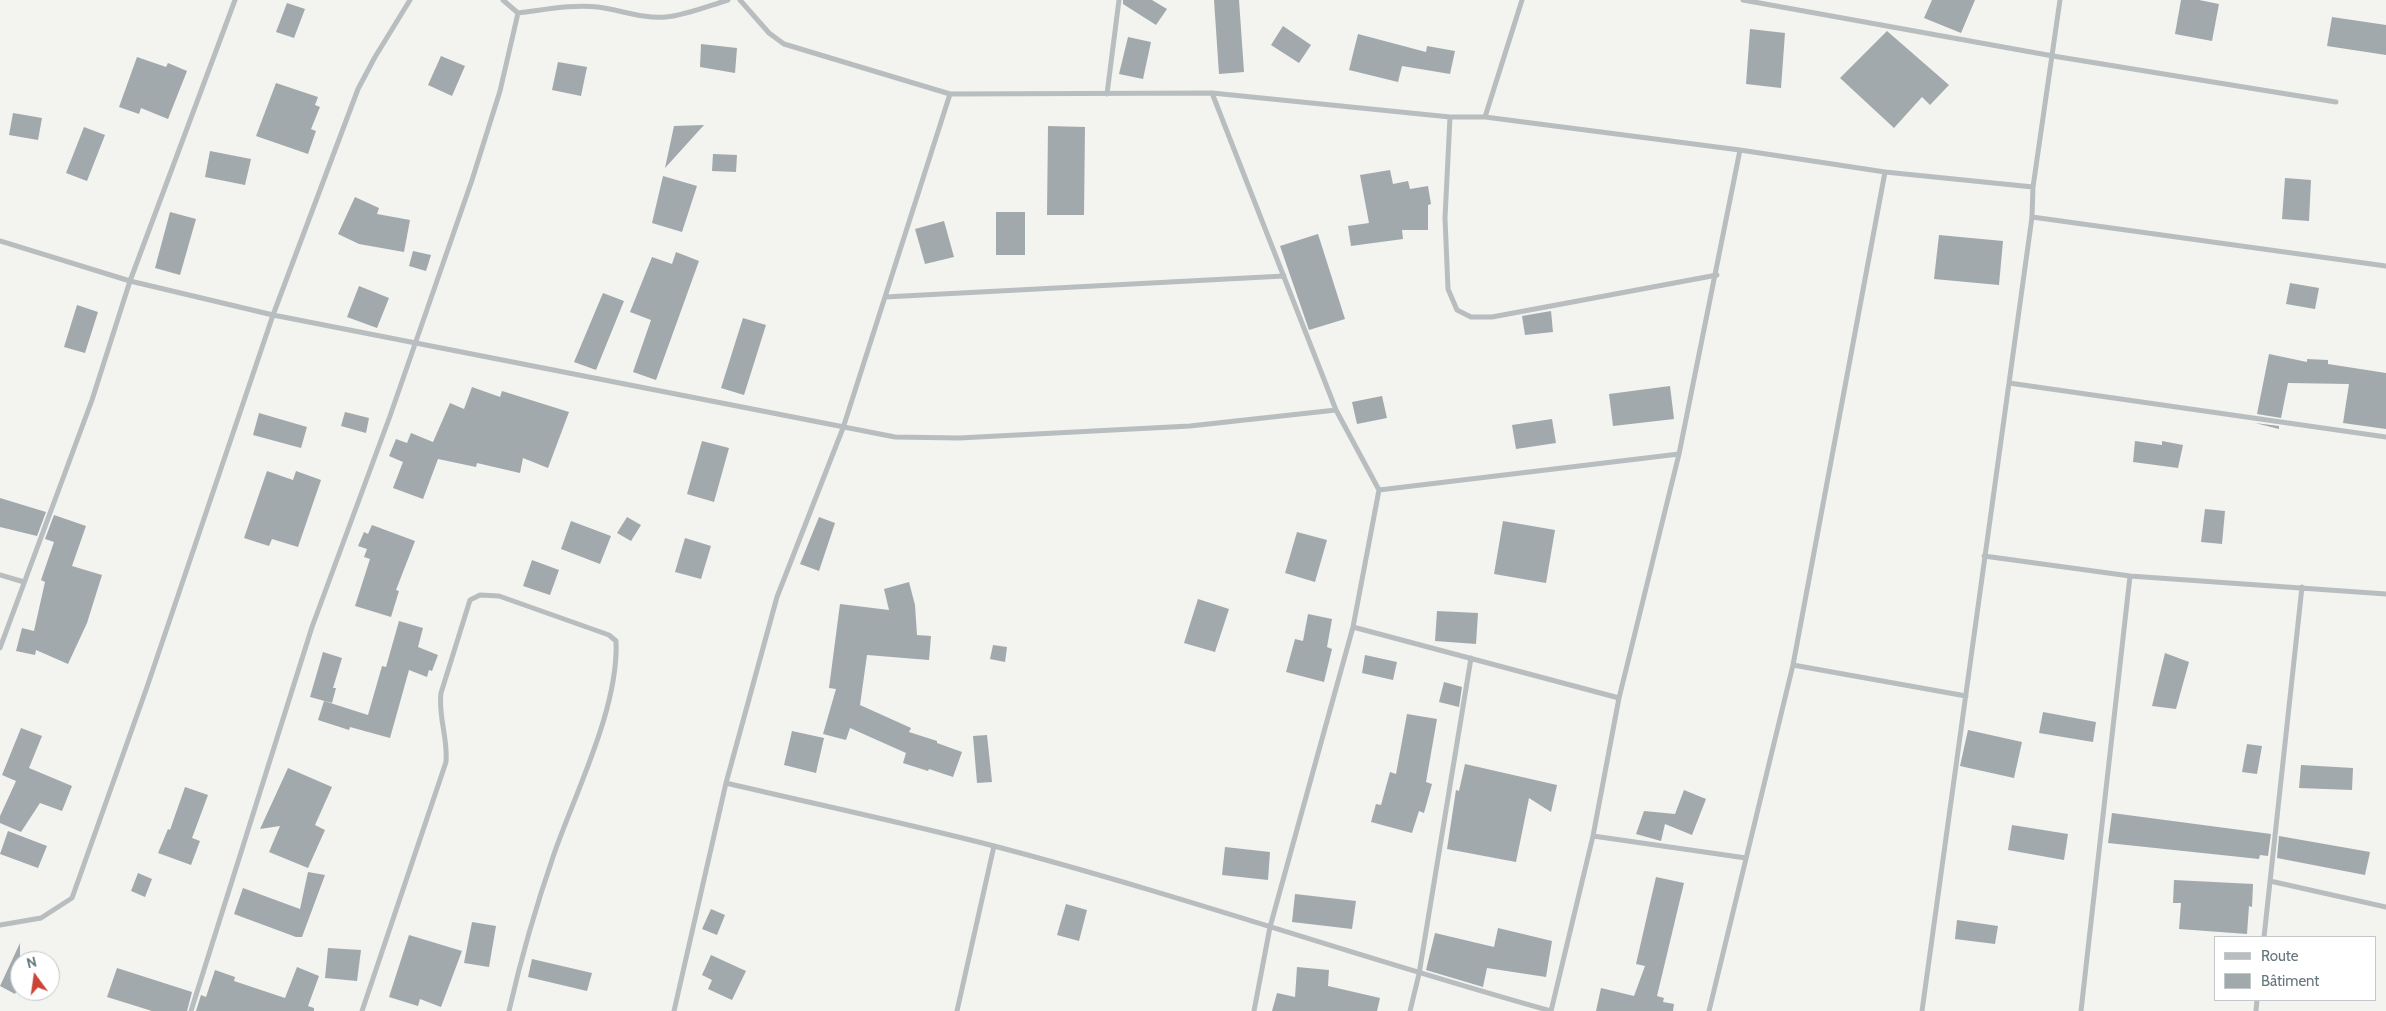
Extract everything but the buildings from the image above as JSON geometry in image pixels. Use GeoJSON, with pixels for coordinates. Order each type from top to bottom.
{"type":"FeatureCollection","features":[{"type":"Feature","properties":{"kind":"street"},"geometry":{"type":"LineString","coordinates":[[0,648],[92,400],[130,281],[235,0]]}},
{"type":"Feature","properties":{"kind":"street"},"geometry":{"type":"LineString","coordinates":[[0,925],[41,918],[72,898],[147,687],[273,315],[358,89],[410,0]]}},
{"type":"Feature","properties":{"kind":"street"},"geometry":{"type":"LineString","coordinates":[[503,0],[518,13],[560,8],[597,7],[641,16],[666,17],[691,12],[728,0]]}},
{"type":"Feature","properties":{"kind":"street"},"geometry":{"type":"LineString","coordinates":[[740,0],[769,33],[784,44],[950,94],[1212,93],[1450,117],[1485,117],[1740,150],[1885,172],[2033,187]]}},
{"type":"Feature","properties":{"kind":"street"},"geometry":{"type":"LineString","coordinates":[[1107,94],[1119,0]]}},
{"type":"Feature","properties":{"kind":"street"},"geometry":{"type":"LineString","coordinates":[[1485,117],[1522,0]]}},
{"type":"Feature","properties":{"kind":"street"},"geometry":{"type":"LineString","coordinates":[[1743,0],[2053,56],[2336,102]]}},
{"type":"Feature","properties":{"kind":"street"},"geometry":{"type":"LineString","coordinates":[[1922,1011],[2032,217],[2033,187],[2060,0]]}},
{"type":"Feature","properties":{"kind":"street"},"geometry":{"type":"LineString","coordinates":[[191,1011],[312,627],[478,162],[500,91],[518,13]]}},
{"type":"Feature","properties":{"kind":"street"},"geometry":{"type":"LineString","coordinates":[[1212,93],[1336,410],[1379,490],[1353,627],[1270,927],[1254,1011]]}},
{"type":"Feature","properties":{"kind":"street"},"geometry":{"type":"LineString","coordinates":[[674,1011],[726,783],[777,597],[843,428],[950,94]]}},
{"type":"Feature","properties":{"kind":"street"},"geometry":{"type":"LineString","coordinates":[[1450,117],[1445,218],[1448,289],[1457,310],[1471,317],[1492,317],[1717,275]]}},
{"type":"Feature","properties":{"kind":"street"},"geometry":{"type":"LineString","coordinates":[[726,783],[994,846],[1270,927],[1419,974],[1551,1011],[1593,836],[1619,698],[1679,454],[1717,275],[1740,150]]}},
{"type":"Feature","properties":{"kind":"street"},"geometry":{"type":"LineString","coordinates":[[1709,1011],[1793,665],[1885,172]]}},
{"type":"Feature","properties":{"kind":"street"},"geometry":{"type":"LineString","coordinates":[[2032,217],[2386,266]]}},
{"type":"Feature","properties":{"kind":"street"},"geometry":{"type":"LineString","coordinates":[[0,241],[130,281],[273,315],[895,437],[959,438],[1190,426],[1336,410]]}},
{"type":"Feature","properties":{"kind":"street"},"geometry":{"type":"LineString","coordinates":[[885,297],[1284,276]]}},
{"type":"Feature","properties":{"kind":"street"},"geometry":{"type":"LineString","coordinates":[[2009,383],[2386,437]]}},
{"type":"Feature","properties":{"kind":"street"},"geometry":{"type":"LineString","coordinates":[[1379,490],[1679,454]]}},
{"type":"Feature","properties":{"kind":"street"},"geometry":{"type":"LineString","coordinates":[[1984,556],[2130,576],[2302,586],[2386,594]]}},
{"type":"Feature","properties":{"kind":"street"},"geometry":{"type":"LineString","coordinates":[[0,576],[24,582]]}},
{"type":"Feature","properties":{"kind":"street"},"geometry":{"type":"LineString","coordinates":[[2081,1011],[2130,576]]}},
{"type":"Feature","properties":{"kind":"street"},"geometry":{"type":"LineString","coordinates":[[2264,936],[2302,586]]}},
{"type":"Feature","properties":{"kind":"street"},"geometry":{"type":"LineString","coordinates":[[362,1011],[446,762],[447,744],[439,707],[441,693],[470,600],[480,596],[499,596],[609,635],[616,641],[617,661],[608,702],[586,773],[554,854],[520,962],[509,1011]]}},
{"type":"Feature","properties":{"kind":"street"},"geometry":{"type":"LineString","coordinates":[[1353,627],[1619,698]]}},
{"type":"Feature","properties":{"kind":"street"},"geometry":{"type":"LineString","coordinates":[[1410,1011],[1419,974],[1471,658]]}},
{"type":"Feature","properties":{"kind":"street"},"geometry":{"type":"LineString","coordinates":[[1793,665],[1966,696]]}},
{"type":"Feature","properties":{"kind":"street"},"geometry":{"type":"LineString","coordinates":[[1593,836],[1746,858]]}},
{"type":"Feature","properties":{"kind":"street"},"geometry":{"type":"LineString","coordinates":[[957,1011],[994,846]]}},
{"type":"Feature","properties":{"kind":"street"},"geometry":{"type":"LineString","coordinates":[[2270,880],[2386,907]]}}]}
